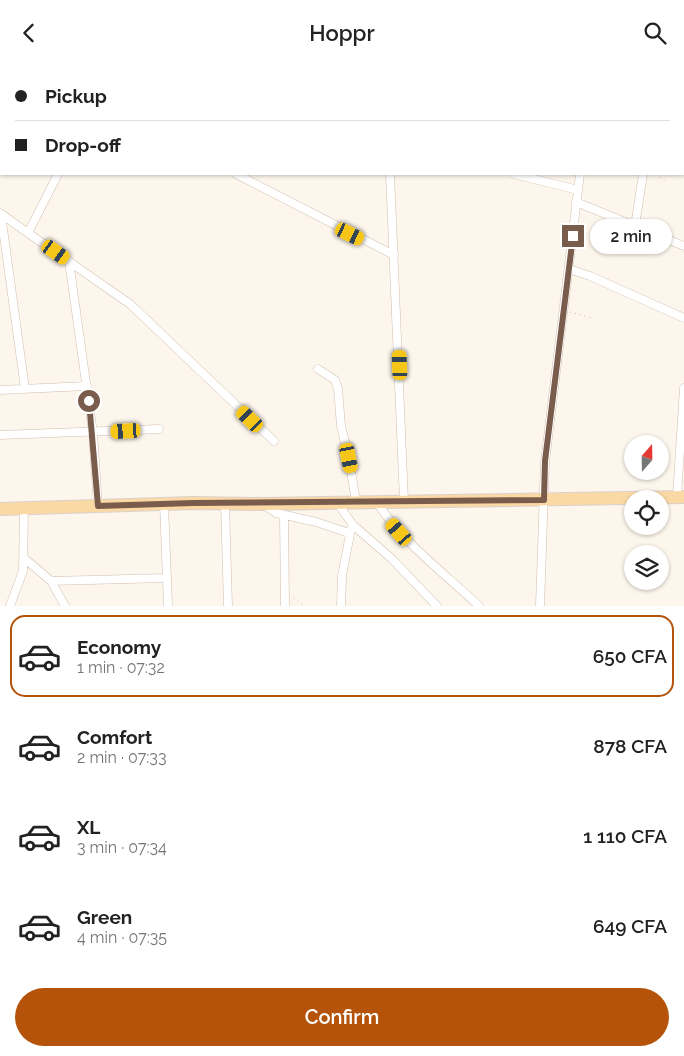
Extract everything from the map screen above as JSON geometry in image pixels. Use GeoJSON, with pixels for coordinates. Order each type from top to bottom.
{"type":"FeatureCollection","features":[{"type":"Feature","properties":{"kind":"main road"},"geometry":{"type":"LineString","coordinates":[[0,509],[164,504],[681,497]]}},
{"type":"Feature","properties":{"kind":"street"},"geometry":{"type":"LineString","coordinates":[[28,233],[57,175]]}},
{"type":"Feature","properties":{"kind":"street"},"geometry":{"type":"LineString","coordinates":[[238,175],[394,255]]}},
{"type":"Feature","properties":{"kind":"street"},"geometry":{"type":"LineString","coordinates":[[390,175],[404,501]]}},
{"type":"Feature","properties":{"kind":"street"},"geometry":{"type":"LineString","coordinates":[[518,175],[578,190]]}},
{"type":"Feature","properties":{"kind":"street"},"geometry":{"type":"LineString","coordinates":[[540,606],[545,461],[565,311],[580,175]]}},
{"type":"Feature","properties":{"kind":"street"},"geometry":{"type":"LineString","coordinates":[[635,226],[643,175]]}},
{"type":"Feature","properties":{"kind":"street"},"geometry":{"type":"LineString","coordinates":[[576,202],[684,246]]}},
{"type":"Feature","properties":{"kind":"street"},"geometry":{"type":"LineString","coordinates":[[1,213],[130,304],[274,441]]}},
{"type":"Feature","properties":{"kind":"street"},"geometry":{"type":"LineString","coordinates":[[1,213],[26,389]]}},
{"type":"Feature","properties":{"kind":"street"},"geometry":{"type":"LineString","coordinates":[[69,261],[93,433],[98,506]]}},
{"type":"Feature","properties":{"kind":"street"},"geometry":{"type":"LineString","coordinates":[[569,269],[590,275],[684,318]]}},
{"type":"Feature","properties":{"kind":"street"},"geometry":{"type":"LineString","coordinates":[[318,369],[337,383],[341,426],[349,458],[356,502]]}},
{"type":"Feature","properties":{"kind":"street"},"geometry":{"type":"LineString","coordinates":[[0,390],[87,386]]}},
{"type":"Feature","properties":{"kind":"street"},"geometry":{"type":"LineString","coordinates":[[681,497],[684,388]]}},
{"type":"Feature","properties":{"kind":"street"},"geometry":{"type":"LineString","coordinates":[[0,435],[93,433],[159,429]]}},
{"type":"Feature","properties":{"kind":"street"},"geometry":{"type":"LineString","coordinates":[[336,501],[353,525],[392,559],[437,606]]}},
{"type":"Feature","properties":{"kind":"street"},"geometry":{"type":"LineString","coordinates":[[376,501],[387,518],[412,546],[479,606]]}},
{"type":"Feature","properties":{"kind":"street"},"geometry":{"type":"LineString","coordinates":[[225,503],[228,606]]}},
{"type":"Feature","properties":{"kind":"street"},"geometry":{"type":"LineString","coordinates":[[164,504],[168,606]]}},
{"type":"Feature","properties":{"kind":"street"},"geometry":{"type":"LineString","coordinates":[[263,504],[271,511],[350,533]]}},
{"type":"Feature","properties":{"kind":"street"},"geometry":{"type":"LineString","coordinates":[[10,606],[21,580],[24,558],[24,508]]}},
{"type":"Feature","properties":{"kind":"street"},"geometry":{"type":"LineString","coordinates":[[284,515],[285,606]]}},
{"type":"Feature","properties":{"kind":"street"},"geometry":{"type":"LineString","coordinates":[[341,606],[342,576],[353,525]]}},
{"type":"Feature","properties":{"kind":"street"},"geometry":{"type":"LineString","coordinates":[[24,558],[51,581],[65,606]]}},
{"type":"Feature","properties":{"kind":"street"},"geometry":{"type":"LineString","coordinates":[[51,581],[166,578]]}},
{"type":"Feature","properties":{"kind":"path"},"geometry":{"type":"LineString","coordinates":[[657,175],[666,182]]}},
{"type":"Feature","properties":{"kind":"path"},"geometry":{"type":"LineString","coordinates":[[565,311],[592,319]]}},
{"type":"Feature","properties":{"kind":"path"},"geometry":{"type":"LineString","coordinates":[[284,593],[305,606]]}},
{"type":"Feature","properties":{"kind":"route"},"geometry":{"type":"LineString","coordinates":[[89,401],[98,506],[336,501],[544,500],[545,461],[573,236]]}}]}
